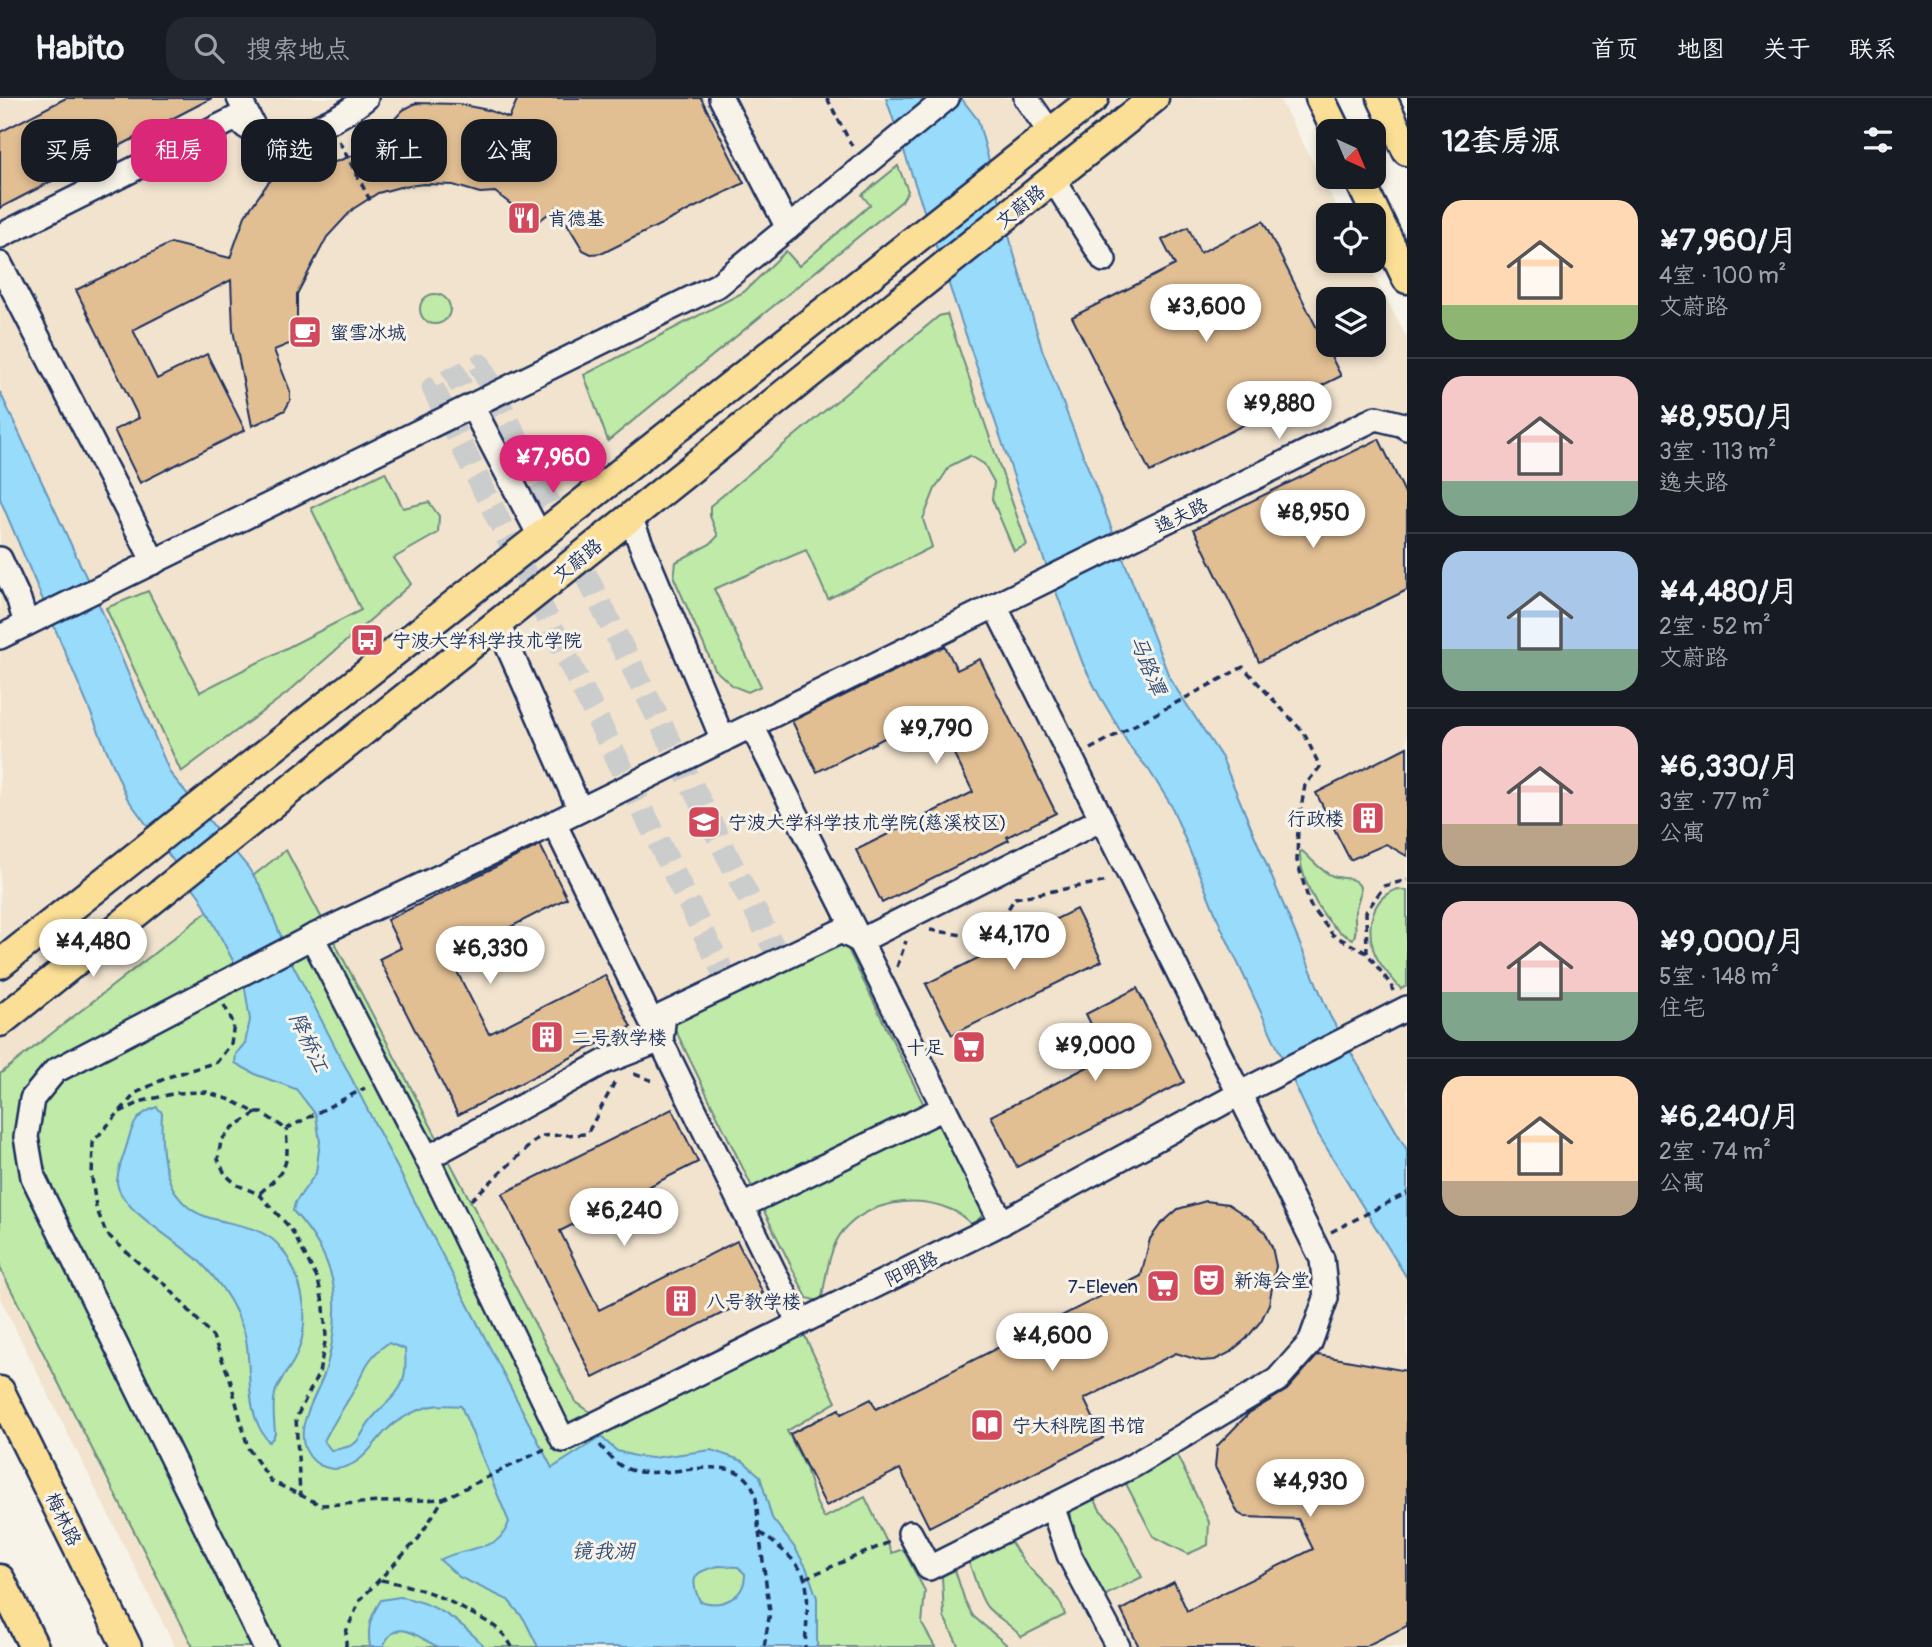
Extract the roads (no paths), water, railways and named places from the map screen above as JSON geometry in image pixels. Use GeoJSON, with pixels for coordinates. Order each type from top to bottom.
{"type":"FeatureCollection","features":[{"type":"Feature","properties":{"kind":"main road","name":"文蔚路"},"geometry":{"type":"LineString","coordinates":[[0,964],[1094,98]]}},
{"type":"Feature","properties":{"kind":"main road","name":"文蔚路"},"geometry":{"type":"LineString","coordinates":[[0,1022],[1154,98]]}},
{"type":"Feature","properties":{"kind":"main road"},"geometry":{"type":"LineString","coordinates":[[1320,98],[1330,119]]}},
{"type":"Feature","properties":{"kind":"main road"},"geometry":{"type":"LineString","coordinates":[[1382,98],[1407,151]]}},
{"type":"Feature","properties":{"kind":"main road"},"geometry":{"type":"LineString","coordinates":[[1364,189],[1407,279]]}},
{"type":"Feature","properties":{"kind":"main road","name":"梅林路"},"geometry":{"type":"LineString","coordinates":[[0,1391],[127,1647]]}},
{"type":"Feature","properties":{"kind":"main road"},"geometry":{"type":"LineString","coordinates":[[0,1579],[34,1647]]}},
{"type":"Feature","properties":{"kind":"street"},"geometry":{"type":"LineString","coordinates":[[239,98],[250,119]]}},
{"type":"Feature","properties":{"kind":"street"},"geometry":{"type":"LineString","coordinates":[[334,119],[366,98]]}},
{"type":"Feature","properties":{"kind":"street"},"geometry":{"type":"LineString","coordinates":[[721,98],[788,228]]}},
{"type":"Feature","properties":{"kind":"street"},"geometry":{"type":"LineString","coordinates":[[0,637],[718,285],[947,98]]}},
{"type":"Feature","properties":{"kind":"street"},"geometry":{"type":"LineString","coordinates":[[1027,98],[1050,132]]}},
{"type":"Feature","properties":{"kind":"street"},"geometry":{"type":"LineString","coordinates":[[0,236],[238,117],[241,121]]}},
{"type":"Feature","properties":{"kind":"street"},"geometry":{"type":"LineString","coordinates":[[1053,179],[1104,260]]}},
{"type":"Feature","properties":{"kind":"street"},"geometry":{"type":"LineString","coordinates":[[0,264],[154,562]]}},
{"type":"Feature","properties":{"kind":"street"},"geometry":{"type":"LineString","coordinates":[[472,406],[540,536]]}},
{"type":"Feature","properties":{"kind":"street","name":"逸夫路"},"geometry":{"type":"LineString","coordinates":[[265,1647],[33,1177],[26,1137],[32,1100],[55,1071],[311,937],[554,823],[1376,418],[1407,428]]}},
{"type":"Feature","properties":{"kind":"street"},"geometry":{"type":"LineString","coordinates":[[630,518],[723,740]]}},
{"type":"Feature","properties":{"kind":"street"},"geometry":{"type":"LineString","coordinates":[[0,559],[30,622]]}},
{"type":"Feature","properties":{"kind":"street"},"geometry":{"type":"LineString","coordinates":[[910,1534],[929,1569],[1134,1465],[1277,1380],[1310,1343],[1326,1298],[1322,1259],[1246,1090],[1131,877],[1071,758],[1002,603]]}},
{"type":"Feature","properties":{"kind":"street"},"geometry":{"type":"LineString","coordinates":[[498,624],[580,810]]}},
{"type":"Feature","properties":{"kind":"street"},"geometry":{"type":"LineString","coordinates":[[752,726],[1002,1223]]}},
{"type":"Feature","properties":{"kind":"street"},"geometry":{"type":"LineString","coordinates":[[860,941],[913,920],[1102,819]]}},
{"type":"Feature","properties":{"kind":"street"},"geometry":{"type":"LineString","coordinates":[[554,823],[799,1323]]}},
{"type":"Feature","properties":{"kind":"street"},"geometry":{"type":"LineString","coordinates":[[661,1040],[664,1015],[841,930],[860,941]]}},
{"type":"Feature","properties":{"kind":"street"},"geometry":{"type":"LineString","coordinates":[[311,937],[427,1157],[661,1040]]}},
{"type":"Feature","properties":{"kind":"street","name":"阳明路"},"geometry":{"type":"LineString","coordinates":[[427,1157],[557,1443],[1002,1223],[1246,1090],[1403,1011]]}},
{"type":"Feature","properties":{"kind":"street"},"geometry":{"type":"LineString","coordinates":[[742,1206],[944,1108]]}},
{"type":"Feature","properties":{"kind":"street"},"geometry":{"type":"LineString","coordinates":[[1052,1506],[1069,1555],[1118,1647]]}},
{"type":"Feature","properties":{"kind":"water","name":"马路潭"},"geometry":{"type":"Polygon","coordinates":[[[886,98],[961,98],[978,120],[1042,349],[1170,679],[1222,758],[1330,1016],[1407,1150],[1407,1278],[1318,1134],[1221,927],[1171,805],[1149,770],[1130,747],[1083,664],[1019,492],[886,98]]]}},
{"type":"Feature","properties":{"kind":"water"},"geometry":{"type":"Polygon","coordinates":[[[0,392],[101,609],[170,773],[247,866],[261,887],[291,961],[552,1468],[601,1437],[617,1451],[635,1456],[652,1458],[711,1450],[743,1461],[760,1476],[772,1518],[806,1567],[817,1598],[817,1647],[538,1647],[524,1619],[508,1600],[459,1577],[440,1560],[496,1541],[509,1522],[461,1406],[430,1406],[409,1414],[384,1432],[364,1456],[346,1467],[325,1467],[315,1462],[307,1452],[303,1428],[326,1369],[335,1309],[334,1288],[327,1263],[316,1241],[293,1211],[295,1203],[316,1173],[320,1142],[316,1115],[296,1089],[257,1075],[235,1063],[236,1054],[245,1043],[250,1020],[244,982],[200,897],[127,798],[0,499],[0,392]],[[388,1343],[369,1362],[327,1435],[324,1441],[331,1450],[355,1443],[369,1422],[400,1387],[405,1372],[405,1349],[388,1343]],[[719,1566],[704,1570],[696,1576],[694,1581],[700,1601],[723,1602],[730,1600],[741,1590],[745,1574],[738,1567],[719,1566]]]}},
{"type":"Feature","properties":{"kind":"water"},"geometry":{"type":"Polygon","coordinates":[[[157,1107],[162,1113],[162,1143],[167,1174],[181,1200],[192,1210],[207,1217],[265,1234],[278,1244],[298,1280],[302,1295],[304,1330],[297,1355],[276,1390],[275,1433],[269,1442],[261,1431],[252,1406],[245,1336],[230,1300],[200,1262],[139,1214],[120,1193],[117,1177],[132,1129],[137,1119],[157,1107]]]}},
{"type":"Feature","properties":{"kind":"water"},"geometry":{"type":"Polygon","coordinates":[[[400,1597],[424,1603],[447,1614],[485,1647],[439,1647],[402,1630],[389,1637],[383,1647],[370,1647],[369,1628],[377,1606],[381,1600],[400,1597]]]}},
{"type":"Feature","properties":{"kind":"tunnel"},"geometry":{"type":"LineString","coordinates":[[729,984],[433,388],[480,365],[780,960]]}},
{"type":"Feature","properties":{"kind":"place","name":"肯德基"},"geometry":{"type":"Point","coordinates":[524,218]}},
{"type":"Feature","properties":{"kind":"place","name":"蜜雪冰城"},"geometry":{"type":"Point","coordinates":[305,332]}},
{"type":"Feature","properties":{"kind":"place","name":"宁波大学科学技术学院"},"geometry":{"type":"Point","coordinates":[367,640]}},
{"type":"Feature","properties":{"kind":"place","name":"行政楼"},"geometry":{"type":"Point","coordinates":[1368,818]}},
{"type":"Feature","properties":{"kind":"place","name":"宁波大学科学技术学院(慈溪校区)"},"geometry":{"type":"Point","coordinates":[704,822]}},
{"type":"Feature","properties":{"kind":"place","name":"二号教学楼"},"geometry":{"type":"Point","coordinates":[547,1037]}},
{"type":"Feature","properties":{"kind":"place","name":"十足"},"geometry":{"type":"Point","coordinates":[969,1047]}},
{"type":"Feature","properties":{"kind":"place","name":"新海会堂"},"geometry":{"type":"Point","coordinates":[1209,1280]}},
{"type":"Feature","properties":{"kind":"place","name":"7-Eleven"},"geometry":{"type":"Point","coordinates":[1163,1286]}},
{"type":"Feature","properties":{"kind":"place","name":"八号教学楼"},"geometry":{"type":"Point","coordinates":[681,1301]}},
{"type":"Feature","properties":{"kind":"place","name":"宁大科院图书馆"},"geometry":{"type":"Point","coordinates":[987,1425]}},
{"type":"Feature","properties":{"kind":"water label","name":"降桥江"},"geometry":{"type":"Point","coordinates":[309,1042]}},
{"type":"Feature","properties":{"kind":"water label","name":"镜我湖"},"geometry":{"type":"Point","coordinates":[603,1551]}}]}
